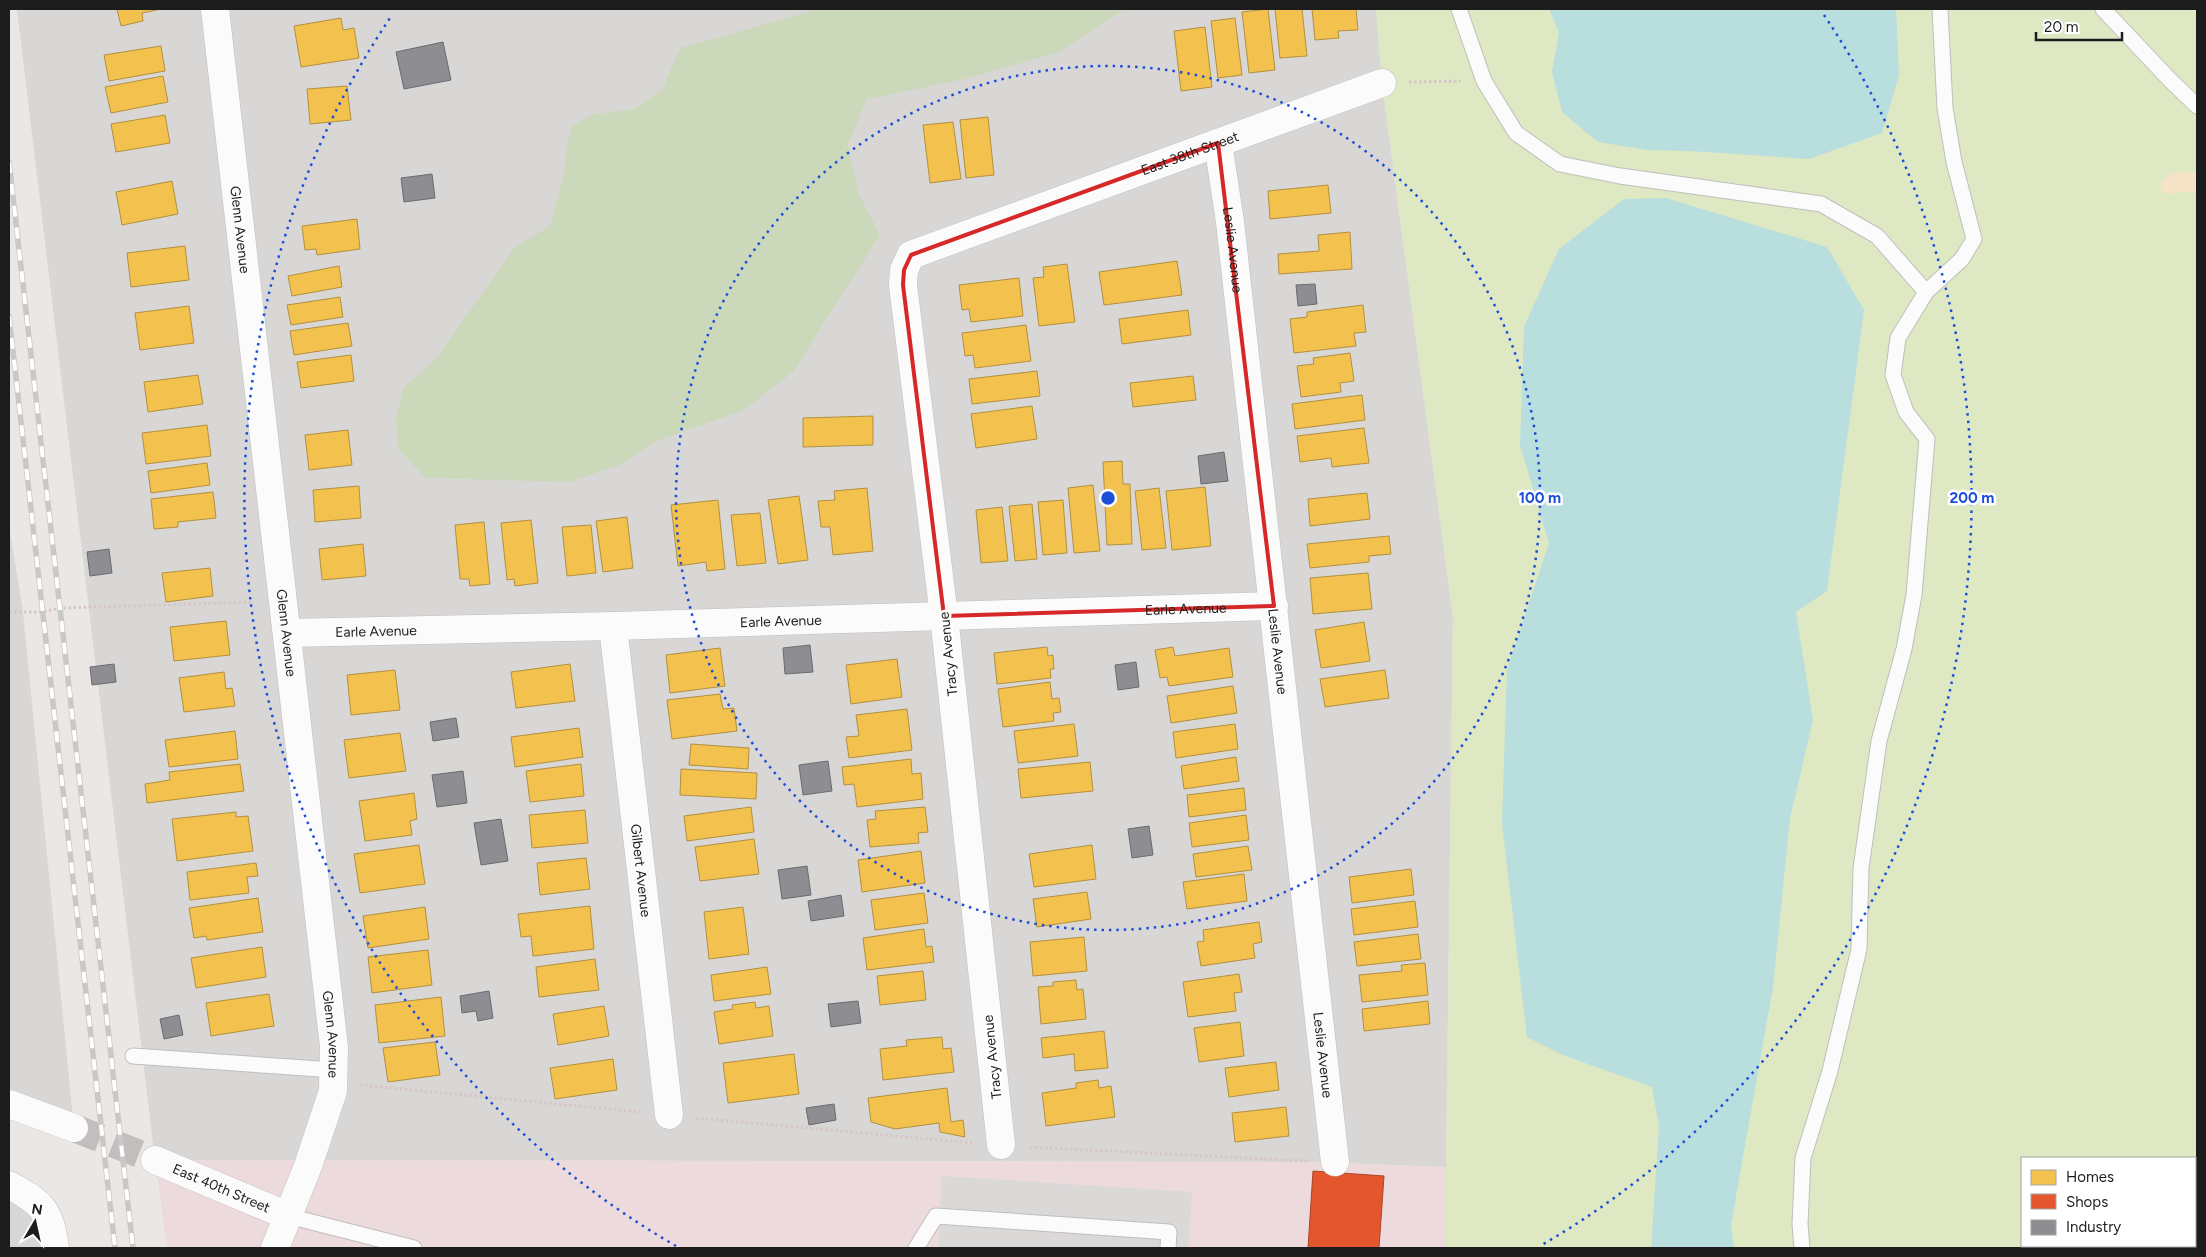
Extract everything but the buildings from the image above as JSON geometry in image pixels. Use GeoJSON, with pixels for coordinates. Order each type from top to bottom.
{"type":"FeatureCollection","features":[{"type":"Feature","properties":{"kind":"street","name":"Glenn Avenue"},"geometry":{"type":"LineString","coordinates":[[215,9],[334,1048],[333,1091],[322,1127],[275,1248]]}},
{"type":"Feature","properties":{"kind":"street","name":"East 38th Street"},"geometry":{"type":"LineString","coordinates":[[996,224],[1382,83]]}},
{"type":"Feature","properties":{"kind":"street","name":"Leslie Avenue"},"geometry":{"type":"LineString","coordinates":[[1218,143],[1230,222],[1274,606],[1324,1162]]}},
{"type":"Feature","properties":{"kind":"street","name":"Tracy Avenue"},"geometry":{"type":"LineString","coordinates":[[996,224],[911,256],[904,270],[904,295],[944,616],[1001,1145]]}},
{"type":"Feature","properties":{"kind":"street","name":"Earle Avenue"},"geometry":{"type":"LineString","coordinates":[[287,633],[613,626],[1274,606]]}},
{"type":"Feature","properties":{"kind":"street","name":"Gilbert Avenue"},"geometry":{"type":"LineString","coordinates":[[613,626],[669,1115]]}},
{"type":"Feature","properties":{"kind":"street"},"geometry":{"type":"LineString","coordinates":[[9,1104],[74,1128]]}},
{"type":"Feature","properties":{"kind":"street","name":"East 40th Street"},"geometry":{"type":"LineString","coordinates":[[155,1160],[288,1216]]}},
{"type":"Feature","properties":{"kind":"street"},"geometry":{"type":"LineString","coordinates":[[9,1185],[25,1194],[46,1212],[53,1230],[55,1248]]}},
{"type":"Feature","properties":{"kind":"lane"},"geometry":{"type":"LineString","coordinates":[[1459,9],[1484,81],[1516,133],[1560,164],[1620,176],[1821,204],[1877,236],[1926,292]]}},
{"type":"Feature","properties":{"kind":"lane"},"geometry":{"type":"LineString","coordinates":[[1802,1248],[1800,1224],[1803,1158],[1830,1071],[1859,949],[1861,868],[1880,741],[1904,649],[1914,595],[1927,439],[1906,412],[1893,375],[1898,338],[1926,292],[1962,259],[1974,240],[1954,162],[1945,108],[1940,9]]}},
{"type":"Feature","properties":{"kind":"lane"},"geometry":{"type":"LineString","coordinates":[[2104,9],[2197,106]]}},
{"type":"Feature","properties":{"kind":"lane"},"geometry":{"type":"LineString","coordinates":[[133,1056],[334,1070]]}},
{"type":"Feature","properties":{"kind":"lane"},"geometry":{"type":"LineString","coordinates":[[288,1216],[414,1248]]}},
{"type":"Feature","properties":{"kind":"lane"},"geometry":{"type":"LineString","coordinates":[[916,1248],[936,1216],[1169,1232],[1168,1248]]}},
{"type":"Feature","properties":{"kind":"path"},"geometry":{"type":"LineString","coordinates":[[1382,83],[1484,81]]}},
{"type":"Feature","properties":{"kind":"path"},"geometry":{"type":"LineString","coordinates":[[9,612],[42,612],[60,608],[257,602]]}},
{"type":"Feature","properties":{"kind":"path"},"geometry":{"type":"LineString","coordinates":[[334,1070],[355,1084],[669,1115],[1001,1145],[1324,1162]]}},
{"type":"Feature","properties":{"kind":"highlighted area"},"geometry":{"type":"Polygon","coordinates":[[[1218,143],[1274,606],[944,616],[903,285],[904,270],[911,255],[1218,143]]]}},
{"type":"Feature","properties":{"kind":"shaded area"},"geometry":{"type":"Polygon","coordinates":[[[17,9],[1376,9],[1382,83],[1453,617],[1446,1167],[1312,1162],[155,1160],[17,9]]]}},
{"type":"Feature","properties":{"kind":"shaded area"},"geometry":{"type":"Polygon","coordinates":[[[9,525],[23,612],[74,1128],[9,1104],[9,525]]]}},
{"type":"Feature","properties":{"kind":"shaded area"},"geometry":{"type":"Polygon","coordinates":[[[155,1160],[1312,1162],[1446,1167],[1445,1248],[167,1248],[155,1160]]]}},
{"type":"Feature","properties":{"kind":"shaded area"},"geometry":{"type":"Polygon","coordinates":[[[942,1176],[1192,1192],[1188,1248],[938,1248],[942,1176]]]}},
{"type":"Feature","properties":{"kind":"shaded area"},"geometry":{"type":"Polygon","coordinates":[[[9,1185],[55,1248],[9,1248],[9,1185]]]}},
{"type":"Feature","properties":{"kind":"green space"},"geometry":{"type":"Polygon","coordinates":[[[819,9],[1128,9],[1059,52],[965,79],[867,99],[848,145],[859,194],[880,235],[793,372],[744,410],[657,441],[622,464],[570,482],[425,478],[398,448],[396,419],[403,389],[438,356],[514,248],[550,226],[564,175],[567,145],[572,126],[594,114],[634,109],[662,90],[680,48],[819,9]]]}},
{"type":"Feature","properties":{"kind":"green space"},"geometry":{"type":"Polygon","coordinates":[[[1376,9],[2197,9],[2197,1248],[1445,1248],[1453,617],[1382,83],[1376,9]]]}},
{"type":"Feature","properties":{"kind":"sand"},"geometry":{"type":"Polygon","coordinates":[[[2182,172],[2197,173],[2197,191],[2167,194],[2162,191],[2160,185],[2167,176],[2182,172]]]}},
{"type":"Feature","properties":{"kind":"water"},"geometry":{"type":"Polygon","coordinates":[[[1549,9],[1896,9],[1899,75],[1882,133],[1809,159],[1648,150],[1598,142],[1562,112],[1552,72],[1559,33],[1549,9]]]}},
{"type":"Feature","properties":{"kind":"water"},"geometry":{"type":"Polygon","coordinates":[[[1666,198],[1827,247],[1864,310],[1827,591],[1796,612],[1813,720],[1790,818],[1773,987],[1731,1225],[1734,1248],[1651,1248],[1659,1127],[1652,1087],[1563,1055],[1527,1037],[1502,823],[1507,670],[1549,543],[1520,445],[1524,327],[1559,249],[1624,199],[1666,198]]]}},
{"type":"Feature","properties":{"kind":"tunnel"},"geometry":{"type":"LineString","coordinates":[[74,1128],[155,1160]]}},
{"type":"Feature","properties":{"kind":"railway"},"geometry":{"type":"LineString","coordinates":[[9,162],[133,1248]]}},
{"type":"Feature","properties":{"kind":"railway"},"geometry":{"type":"LineString","coordinates":[[9,316],[115,1248]]}}]}
